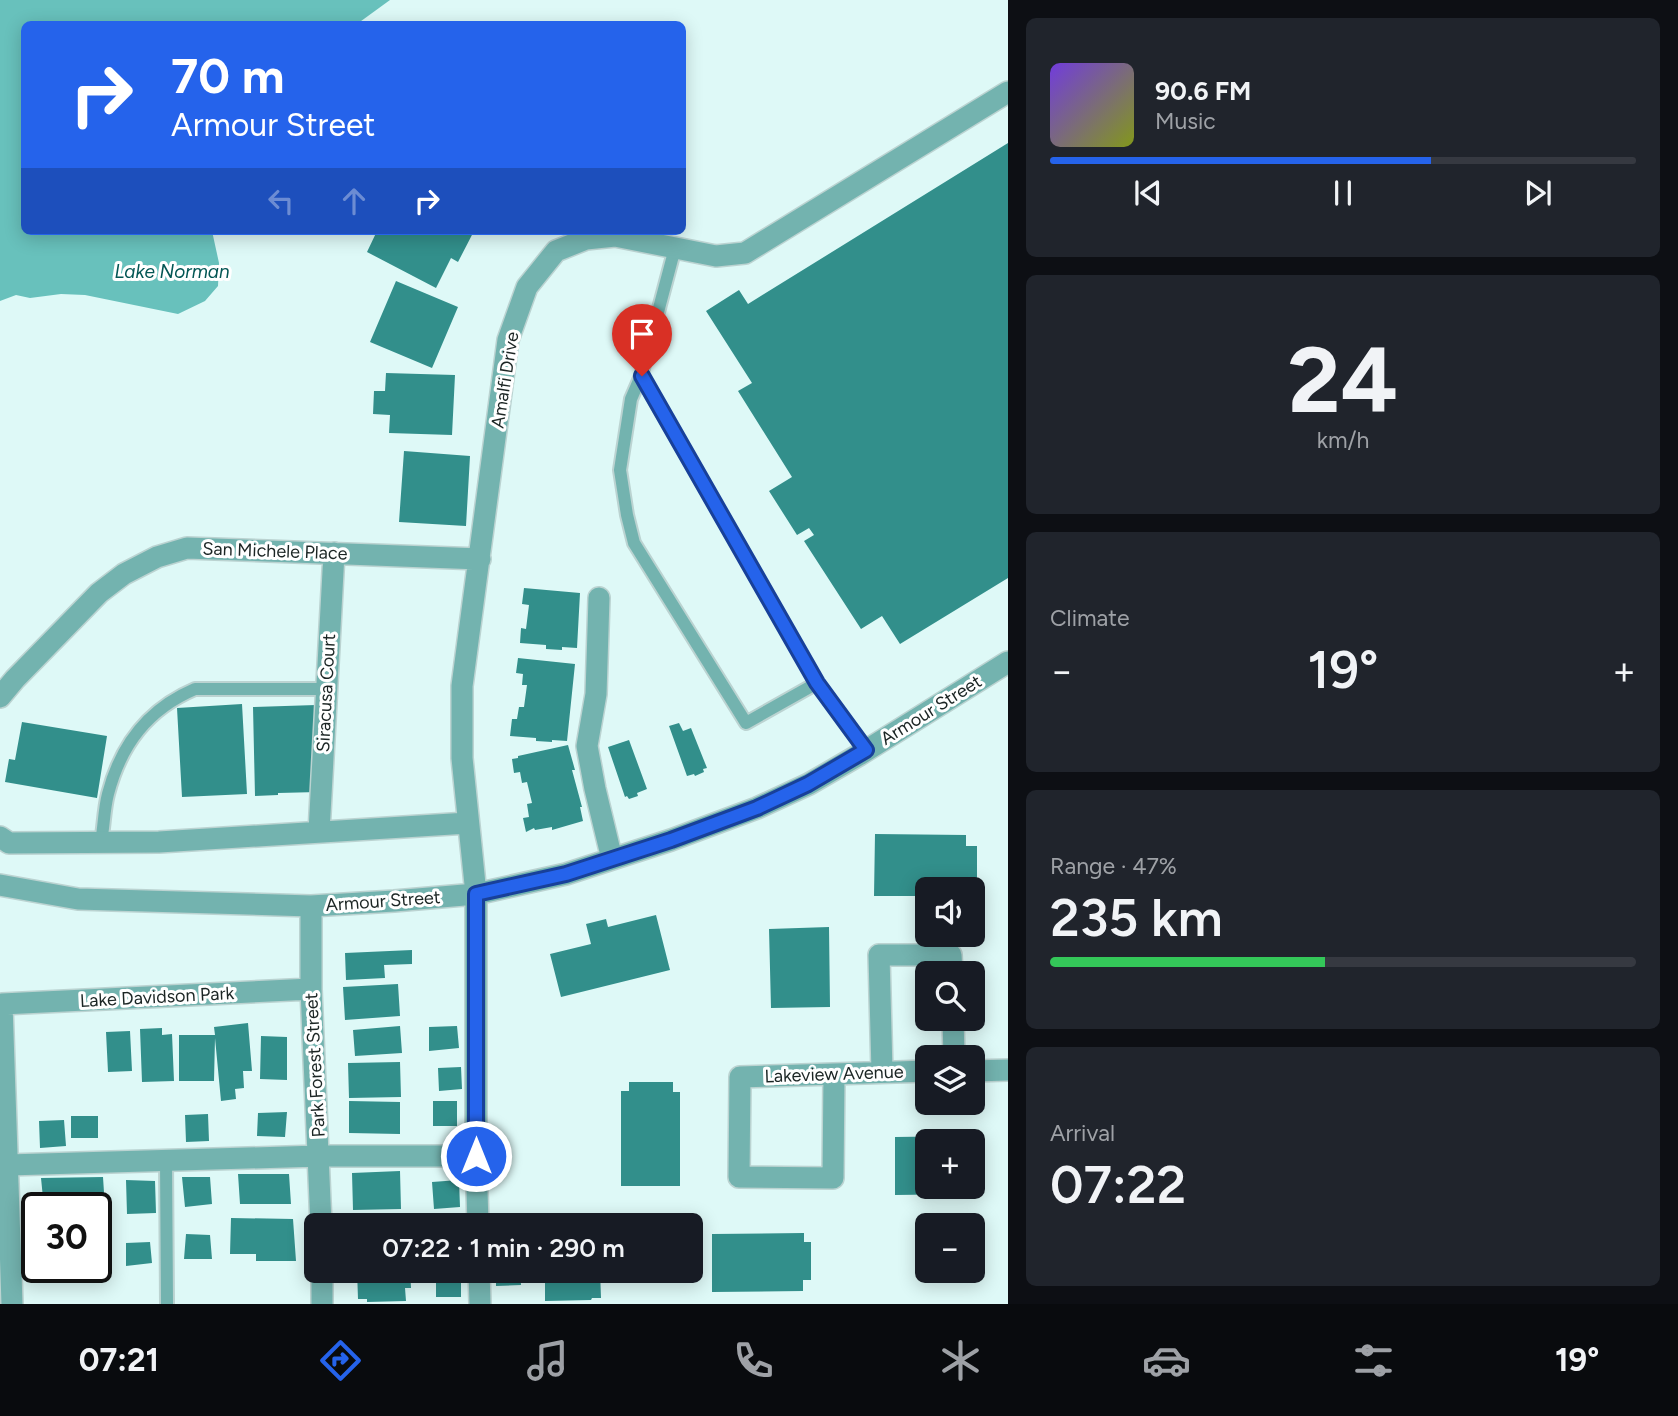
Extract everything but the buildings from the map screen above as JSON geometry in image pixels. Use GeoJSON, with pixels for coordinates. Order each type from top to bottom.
{"type":"FeatureCollection","features":[{"type":"Feature","properties":{"kind":"street","name":"Amalfi Drive"},"geometry":{"type":"LineString","coordinates":[[478,1213],[476,894],[462,758],[462,686],[508,340],[527,287],[556,251],[586,239],[615,236],[716,256],[745,253],[1008,92]]}},
{"type":"Feature","properties":{"kind":"street","name":"San Michele Place"},"geometry":{"type":"LineString","coordinates":[[0,697],[15,678],[99,593],[124,573],[157,557],[187,548],[480,559]]}},
{"type":"Feature","properties":{"kind":"street","name":"Siracusa Court"},"geometry":{"type":"LineString","coordinates":[[319,832],[334,553]]}},
{"type":"Feature","properties":{"kind":"street"},"geometry":{"type":"LineString","coordinates":[[599,598],[596,694],[587,746],[612,859]]}},
{"type":"Feature","properties":{"kind":"street","name":"Armour Street"},"geometry":{"type":"LineString","coordinates":[[0,885],[78,899],[311,906],[476,894],[566,874],[671,840],[757,808],[808,784],[1008,662]]}},
{"type":"Feature","properties":{"kind":"street"},"geometry":{"type":"LineString","coordinates":[[0,837],[9,842],[159,842],[468,823]]}},
{"type":"Feature","properties":{"kind":"street","name":"Park Forest Street"},"geometry":{"type":"LineString","coordinates":[[311,906],[311,989],[321,1213]]}},
{"type":"Feature","properties":{"kind":"street"},"geometry":{"type":"LineString","coordinates":[[881,1072],[879,955],[951,955],[951,961]]}},
{"type":"Feature","properties":{"kind":"street","name":"Lake Davidson Park"},"geometry":{"type":"LineString","coordinates":[[8,1165],[2,1004],[311,989]]}},
{"type":"Feature","properties":{"kind":"street"},"geometry":{"type":"LineString","coordinates":[[985,1071],[1008,1070]]}},
{"type":"Feature","properties":{"kind":"street","name":"Lakeview Avenue"},"geometry":{"type":"LineString","coordinates":[[834,1075],[833,1178],[739,1177],[740,1077],[915,1072]]}},
{"type":"Feature","properties":{"kind":"street"},"geometry":{"type":"LineString","coordinates":[[12,1304],[8,1165],[319,1156],[476,1156]]}},
{"type":"Feature","properties":{"kind":"street"},"geometry":{"type":"LineString","coordinates":[[322,1283],[323,1304]]}},
{"type":"Feature","properties":{"kind":"street"},"geometry":{"type":"LineString","coordinates":[[479,1283],[480,1304]]}},
{"type":"Feature","properties":{"kind":"lane"},"geometry":{"type":"LineString","coordinates":[[676,248],[642,376],[631,398],[620,470],[634,543],[746,723],[817,683]]}},
{"type":"Feature","properties":{"kind":"lane"},"geometry":{"type":"LineString","coordinates":[[642,376],[817,683],[866,750]]}},
{"type":"Feature","properties":{"kind":"lane"},"geometry":{"type":"LineString","coordinates":[[101,842],[108,794],[122,754],[142,726],[161,707],[195,689],[327,689]]}},
{"type":"Feature","properties":{"kind":"lane"},"geometry":{"type":"LineString","coordinates":[[166,1160],[167,1304]]}},
{"type":"Feature","properties":{"kind":"water","name":"Lake Norman"},"geometry":{"type":"Polygon","coordinates":[[[0,0],[390,0],[361,21],[21,21],[21,235],[213,235],[219,263],[218,286],[205,301],[178,314],[85,295],[61,294],[30,298],[16,295],[0,301],[0,0]]]}},
{"type":"Feature","properties":{"kind":"route"},"geometry":{"type":"LineString","coordinates":[[476,1156],[476,894],[566,874],[671,840],[757,808],[808,784],[866,750],[817,683],[642,376]]}}]}
